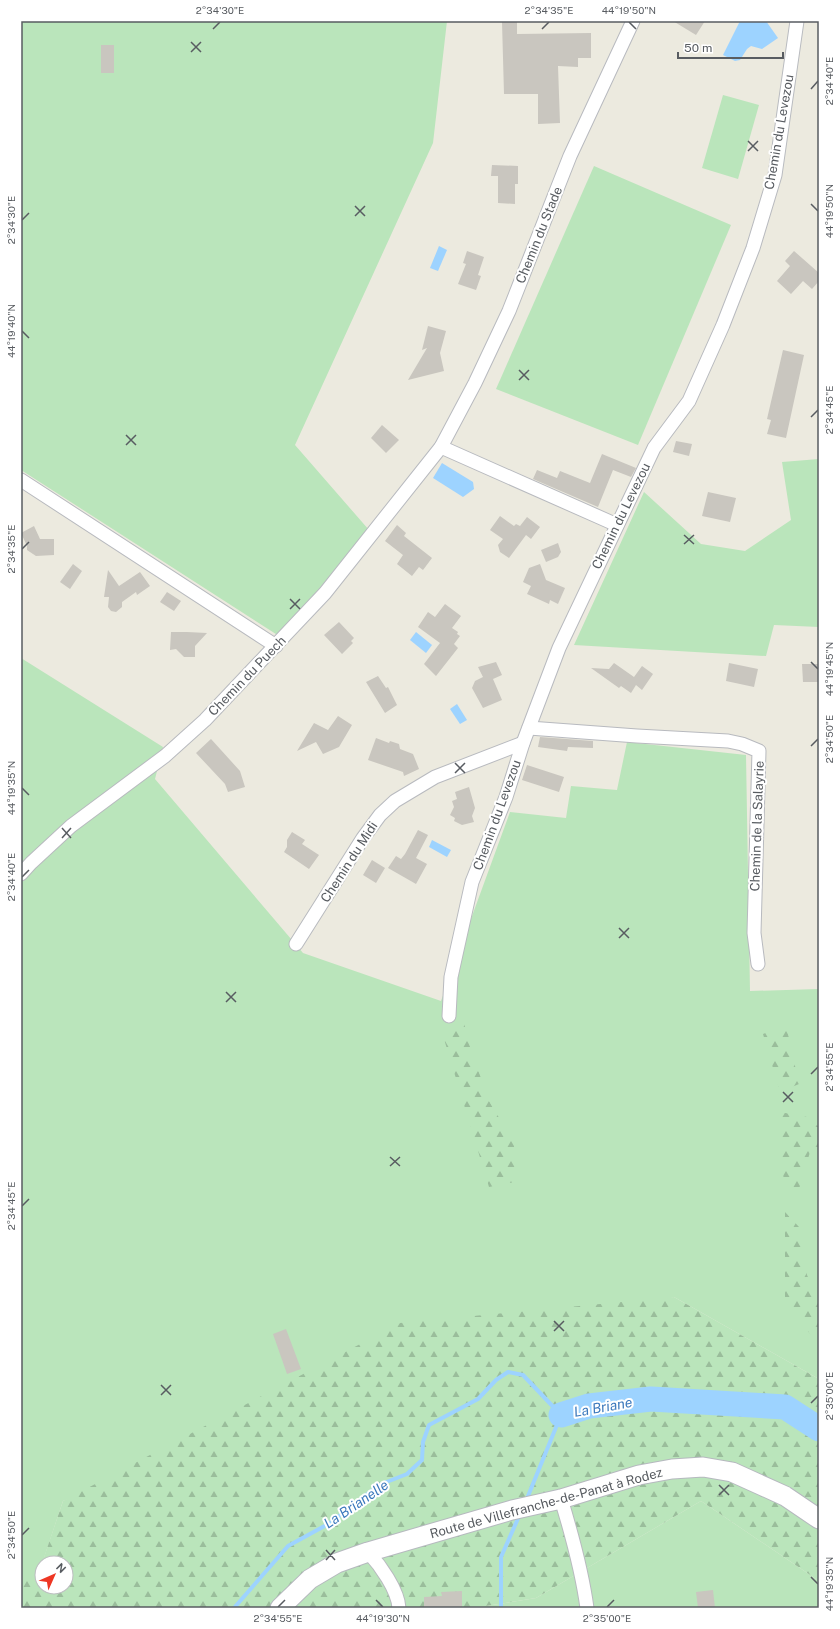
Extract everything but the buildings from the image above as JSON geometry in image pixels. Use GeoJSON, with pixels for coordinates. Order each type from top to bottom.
{"type":"FeatureCollection","features":[{"type":"Feature","properties":{"kind":"main road","name":"Route de Villefranche-de-Panat à Rodez"},"geometry":{"type":"LineString","coordinates":[[280,1608],[310,1579],[337,1563],[368,1552],[512,1510],[561,1499],[639,1475],[672,1469],[703,1467],[732,1472],[785,1496],[819,1519]]}},
{"type":"Feature","properties":{"kind":"street","name":"Chemin du Stade"},"geometry":{"type":"LineString","coordinates":[[441,447],[509,311],[570,156],[632,21]]}},
{"type":"Feature","properties":{"kind":"street","name":"Chemin du Levezou"},"geometry":{"type":"LineString","coordinates":[[449,1016],[451,977],[472,882],[506,798],[523,743],[559,648],[616,525],[654,448],[689,401],[723,325],[753,248],[774,175],[797,21]]}},
{"type":"Feature","properties":{"kind":"street"},"geometry":{"type":"LineString","coordinates":[[441,447],[616,525]]}},
{"type":"Feature","properties":{"kind":"street","name":"Chemin du Puech"},"geometry":{"type":"LineString","coordinates":[[21,874],[30,863],[72,826],[165,756],[204,720],[325,593],[441,447]]}},
{"type":"Feature","properties":{"kind":"street"},"geometry":{"type":"LineString","coordinates":[[21,480],[276,646]]}},
{"type":"Feature","properties":{"kind":"street","name":"Chemin de la Salayrie"},"geometry":{"type":"LineString","coordinates":[[529,728],[728,741],[742,744],[759,751],[754,933],[758,964]]}},
{"type":"Feature","properties":{"kind":"street","name":"Chemin du Midi"},"geometry":{"type":"LineString","coordinates":[[296,944],[363,838],[380,815],[395,802],[435,777],[523,743]]}},
{"type":"Feature","properties":{"kind":"street"},"geometry":{"type":"LineString","coordinates":[[561,1499],[584,1584],[586,1608]]}},
{"type":"Feature","properties":{"kind":"street"},"geometry":{"type":"LineString","coordinates":[[368,1552],[378,1563],[399,1599],[399,1608]]}},
{"type":"Feature","properties":{"kind":"green space"},"geometry":{"type":"Polygon","coordinates":[[[21,21],[447,21],[433,143],[295,445],[369,530],[279,636],[21,470],[21,21]]]}},
{"type":"Feature","properties":{"kind":"green space"},"geometry":{"type":"Polygon","coordinates":[[[723,95],[759,105],[738,179],[702,168],[723,95]]]}},
{"type":"Feature","properties":{"kind":"green space"},"geometry":{"type":"Polygon","coordinates":[[[594,166],[731,225],[638,445],[496,389],[594,166]]]}},
{"type":"Feature","properties":{"kind":"green space"},"geometry":{"type":"Polygon","coordinates":[[[819,459],[819,627],[774,625],[766,656],[574,645],[644,492],[701,544],[745,551],[791,520],[782,462],[819,459]]]}},
{"type":"Feature","properties":{"kind":"green space"},"geometry":{"type":"Polygon","coordinates":[[[21,658],[163,747],[155,779],[303,953],[441,1001],[510,812],[566,818],[571,786],[617,790],[627,742],[746,755],[750,991],[819,989],[819,1379],[674,1297],[63,1501],[45,1555],[34,1555],[34,1579],[21,1579],[21,658]]]}},
{"type":"Feature","properties":{"kind":"green space"},"geometry":{"type":"Polygon","coordinates":[[[463,1019],[470,1047],[489,1101],[514,1143],[515,1182],[489,1187],[444,1039],[463,1019]]]}},
{"type":"Feature","properties":{"kind":"green space"},"geometry":{"type":"Polygon","coordinates":[[[786,1025],[799,1084],[780,1092],[763,1034],[786,1025]]]}},
{"type":"Feature","properties":{"kind":"green space"},"geometry":{"type":"Polygon","coordinates":[[[780,1112],[807,1117],[819,1127],[819,1147],[810,1152],[799,1189],[785,1184],[780,1161],[780,1112]]]}},
{"type":"Feature","properties":{"kind":"green space"},"geometry":{"type":"Polygon","coordinates":[[[785,1212],[799,1227],[807,1275],[819,1301],[819,1344],[785,1305],[785,1212]]]}},
{"type":"Feature","properties":{"kind":"green space"},"geometry":{"type":"Polygon","coordinates":[[[674,1297],[819,1379],[819,1581],[701,1501],[536,1598],[473,1608],[21,1608],[21,1579],[34,1578],[34,1595],[74,1595],[74,1555],[45,1555],[63,1501],[400,1323],[674,1297]]]}},
{"type":"Feature","properties":{"kind":"green space"},"geometry":{"type":"Polygon","coordinates":[[[701,1501],[819,1581],[819,1608],[473,1608],[536,1598],[701,1501]]]}},
{"type":"Feature","properties":{"kind":"water"},"geometry":{"type":"Polygon","coordinates":[[[740,21],[766,21],[778,38],[762,49],[751,46],[747,49],[740,60],[735,61],[723,55],[740,21]]]}},
{"type":"Feature","properties":{"kind":"water"},"geometry":{"type":"Polygon","coordinates":[[[439,246],[447,250],[438,271],[430,268],[439,246]]]}},
{"type":"Feature","properties":{"kind":"water"},"geometry":{"type":"Polygon","coordinates":[[[442,463],[473,482],[474,489],[463,497],[433,478],[442,463]]]}},
{"type":"Feature","properties":{"kind":"water"},"geometry":{"type":"Polygon","coordinates":[[[416,632],[432,645],[426,653],[410,640],[416,632]]]}},
{"type":"Feature","properties":{"kind":"water"},"geometry":{"type":"Polygon","coordinates":[[[457,704],[467,720],[460,724],[450,709],[457,704]]]}},
{"type":"Feature","properties":{"kind":"water"},"geometry":{"type":"Polygon","coordinates":[[[432,840],[451,850],[447,857],[429,847],[432,840]]]}},
{"type":"Feature","properties":{"kind":"waterway","name":"La Brianelle"},"geometry":{"type":"LineString","coordinates":[[234,1608],[288,1546],[330,1523],[379,1485],[407,1474],[422,1460],[423,1442],[429,1425],[478,1399],[496,1380],[508,1372],[523,1375],[561,1415],[526,1501]]}},
{"type":"Feature","properties":{"kind":"waterway","name":"La Briane"},"geometry":{"type":"LineString","coordinates":[[561,1415],[589,1406],[651,1399],[785,1407],[819,1429]]}},
{"type":"Feature","properties":{"kind":"waterway","name":"La Briane"},"geometry":{"type":"LineString","coordinates":[[501,1608],[501,1557],[520,1514]]}}]}
